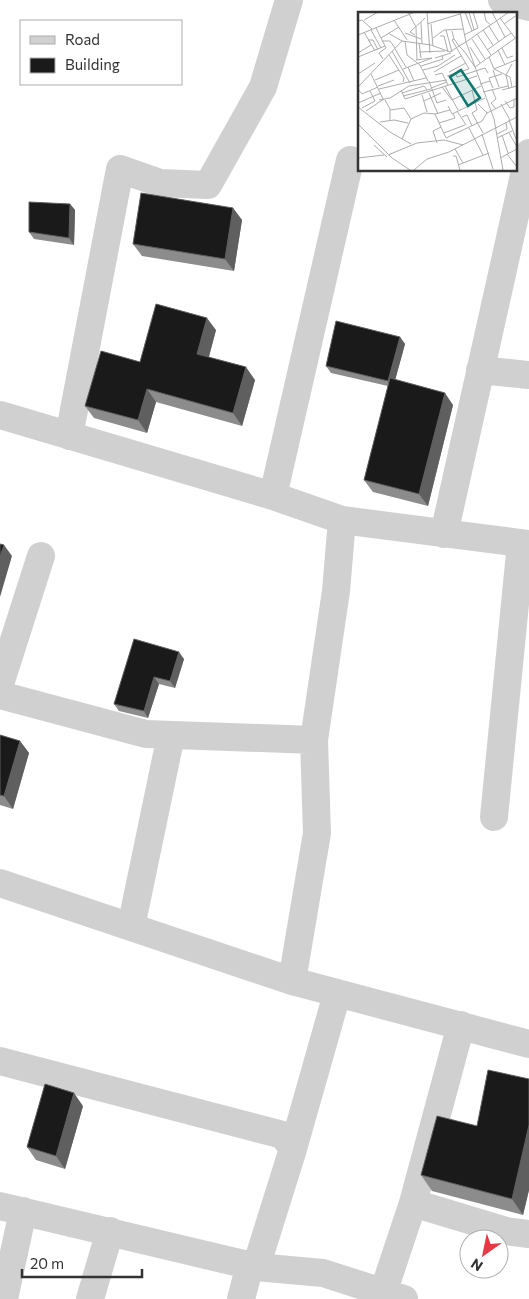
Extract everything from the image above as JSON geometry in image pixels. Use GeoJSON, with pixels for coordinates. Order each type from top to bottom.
{"type":"FeatureCollection","features":[{"type":"Feature","properties":{"kind":"street"},"geometry":{"type":"LineString","coordinates":[[69,436],[120,169],[160,183],[208,185],[263,87],[289,0]]}},
{"type":"Feature","properties":{"kind":"street"},"geometry":{"type":"LineString","coordinates":[[502,0],[529,7]]}},
{"type":"Feature","properties":{"kind":"street"},"geometry":{"type":"LineString","coordinates":[[444,534],[529,153]]}},
{"type":"Feature","properties":{"kind":"street"},"geometry":{"type":"LineString","coordinates":[[273,496],[350,160]]}},
{"type":"Feature","properties":{"kind":"street"},"geometry":{"type":"LineString","coordinates":[[480,370],[529,375]]}},
{"type":"Feature","properties":{"kind":"street"},"geometry":{"type":"LineString","coordinates":[[0,415],[273,496],[342,520],[525,544],[494,817]]}},
{"type":"Feature","properties":{"kind":"street"},"geometry":{"type":"LineString","coordinates":[[292,981],[317,833],[314,740],[336,591],[342,520]]}},
{"type":"Feature","properties":{"kind":"street"},"geometry":{"type":"LineString","coordinates":[[0,684],[41,556]]}},
{"type":"Feature","properties":{"kind":"street"},"geometry":{"type":"LineString","coordinates":[[0,695],[146,734],[314,740]]}},
{"type":"Feature","properties":{"kind":"street"},"geometry":{"type":"LineString","coordinates":[[131,927],[171,735]]}},
{"type":"Feature","properties":{"kind":"street"},"geometry":{"type":"LineString","coordinates":[[0,884],[292,981],[529,1044]]}},
{"type":"Feature","properties":{"kind":"street"},"geometry":{"type":"LineString","coordinates":[[241,1299],[293,1149],[337,994]]}},
{"type":"Feature","properties":{"kind":"street"},"geometry":{"type":"LineString","coordinates":[[4,1299],[12,1209],[253,1266],[323,1273],[390,1297],[412,1203],[461,1025]]}},
{"type":"Feature","properties":{"kind":"street"},"geometry":{"type":"LineString","coordinates":[[0,1061],[283,1135],[293,1149]]}},
{"type":"Feature","properties":{"kind":"street"},"geometry":{"type":"LineString","coordinates":[[412,1203],[506,1231],[529,1234]]}},
{"type":"Feature","properties":{"kind":"street"},"geometry":{"type":"LineString","coordinates":[[90,1299],[110,1231]]}},
{"type":"Feature","properties":{"kind":"building"},"geometry":{"type":"Polygon","coordinates":[[[141,193],[233,208],[225,259],[133,244],[141,193]]]}},
{"type":"Feature","properties":{"kind":"building"},"geometry":{"type":"Polygon","coordinates":[[[29,202],[70,204],[69,238],[29,232],[29,202]]]}},
{"type":"Feature","properties":{"kind":"building"},"geometry":{"type":"Polygon","coordinates":[[[156,304],[207,318],[197,354],[246,367],[233,413],[147,389],[138,420],[85,406],[101,351],[140,362],[156,304]]]}},
{"type":"Feature","properties":{"kind":"building"},"geometry":{"type":"Polygon","coordinates":[[[336,321],[400,337],[388,381],[326,366],[336,321]]]}},
{"type":"Feature","properties":{"kind":"building"},"geometry":{"type":"Polygon","coordinates":[[[390,378],[445,393],[419,494],[364,480],[390,378]]]}},
{"type":"Feature","properties":{"kind":"building"},"geometry":{"type":"Polygon","coordinates":[[[0,544],[4,545],[0,557],[0,544]]]}},
{"type":"Feature","properties":{"kind":"building"},"geometry":{"type":"Polygon","coordinates":[[[134,639],[179,652],[170,681],[154,677],[144,711],[114,704],[134,639]]]}},
{"type":"Feature","properties":{"kind":"building"},"geometry":{"type":"Polygon","coordinates":[[[0,735],[20,741],[4,796],[0,795],[0,735]]]}},
{"type":"Feature","properties":{"kind":"building"},"geometry":{"type":"Polygon","coordinates":[[[488,1070],[529,1079],[529,1125],[512,1199],[421,1175],[437,1116],[477,1126],[488,1070]]]}},
{"type":"Feature","properties":{"kind":"building"},"geometry":{"type":"Polygon","coordinates":[[[45,1084],[74,1093],[56,1156],[27,1147],[45,1084]]]}}]}
